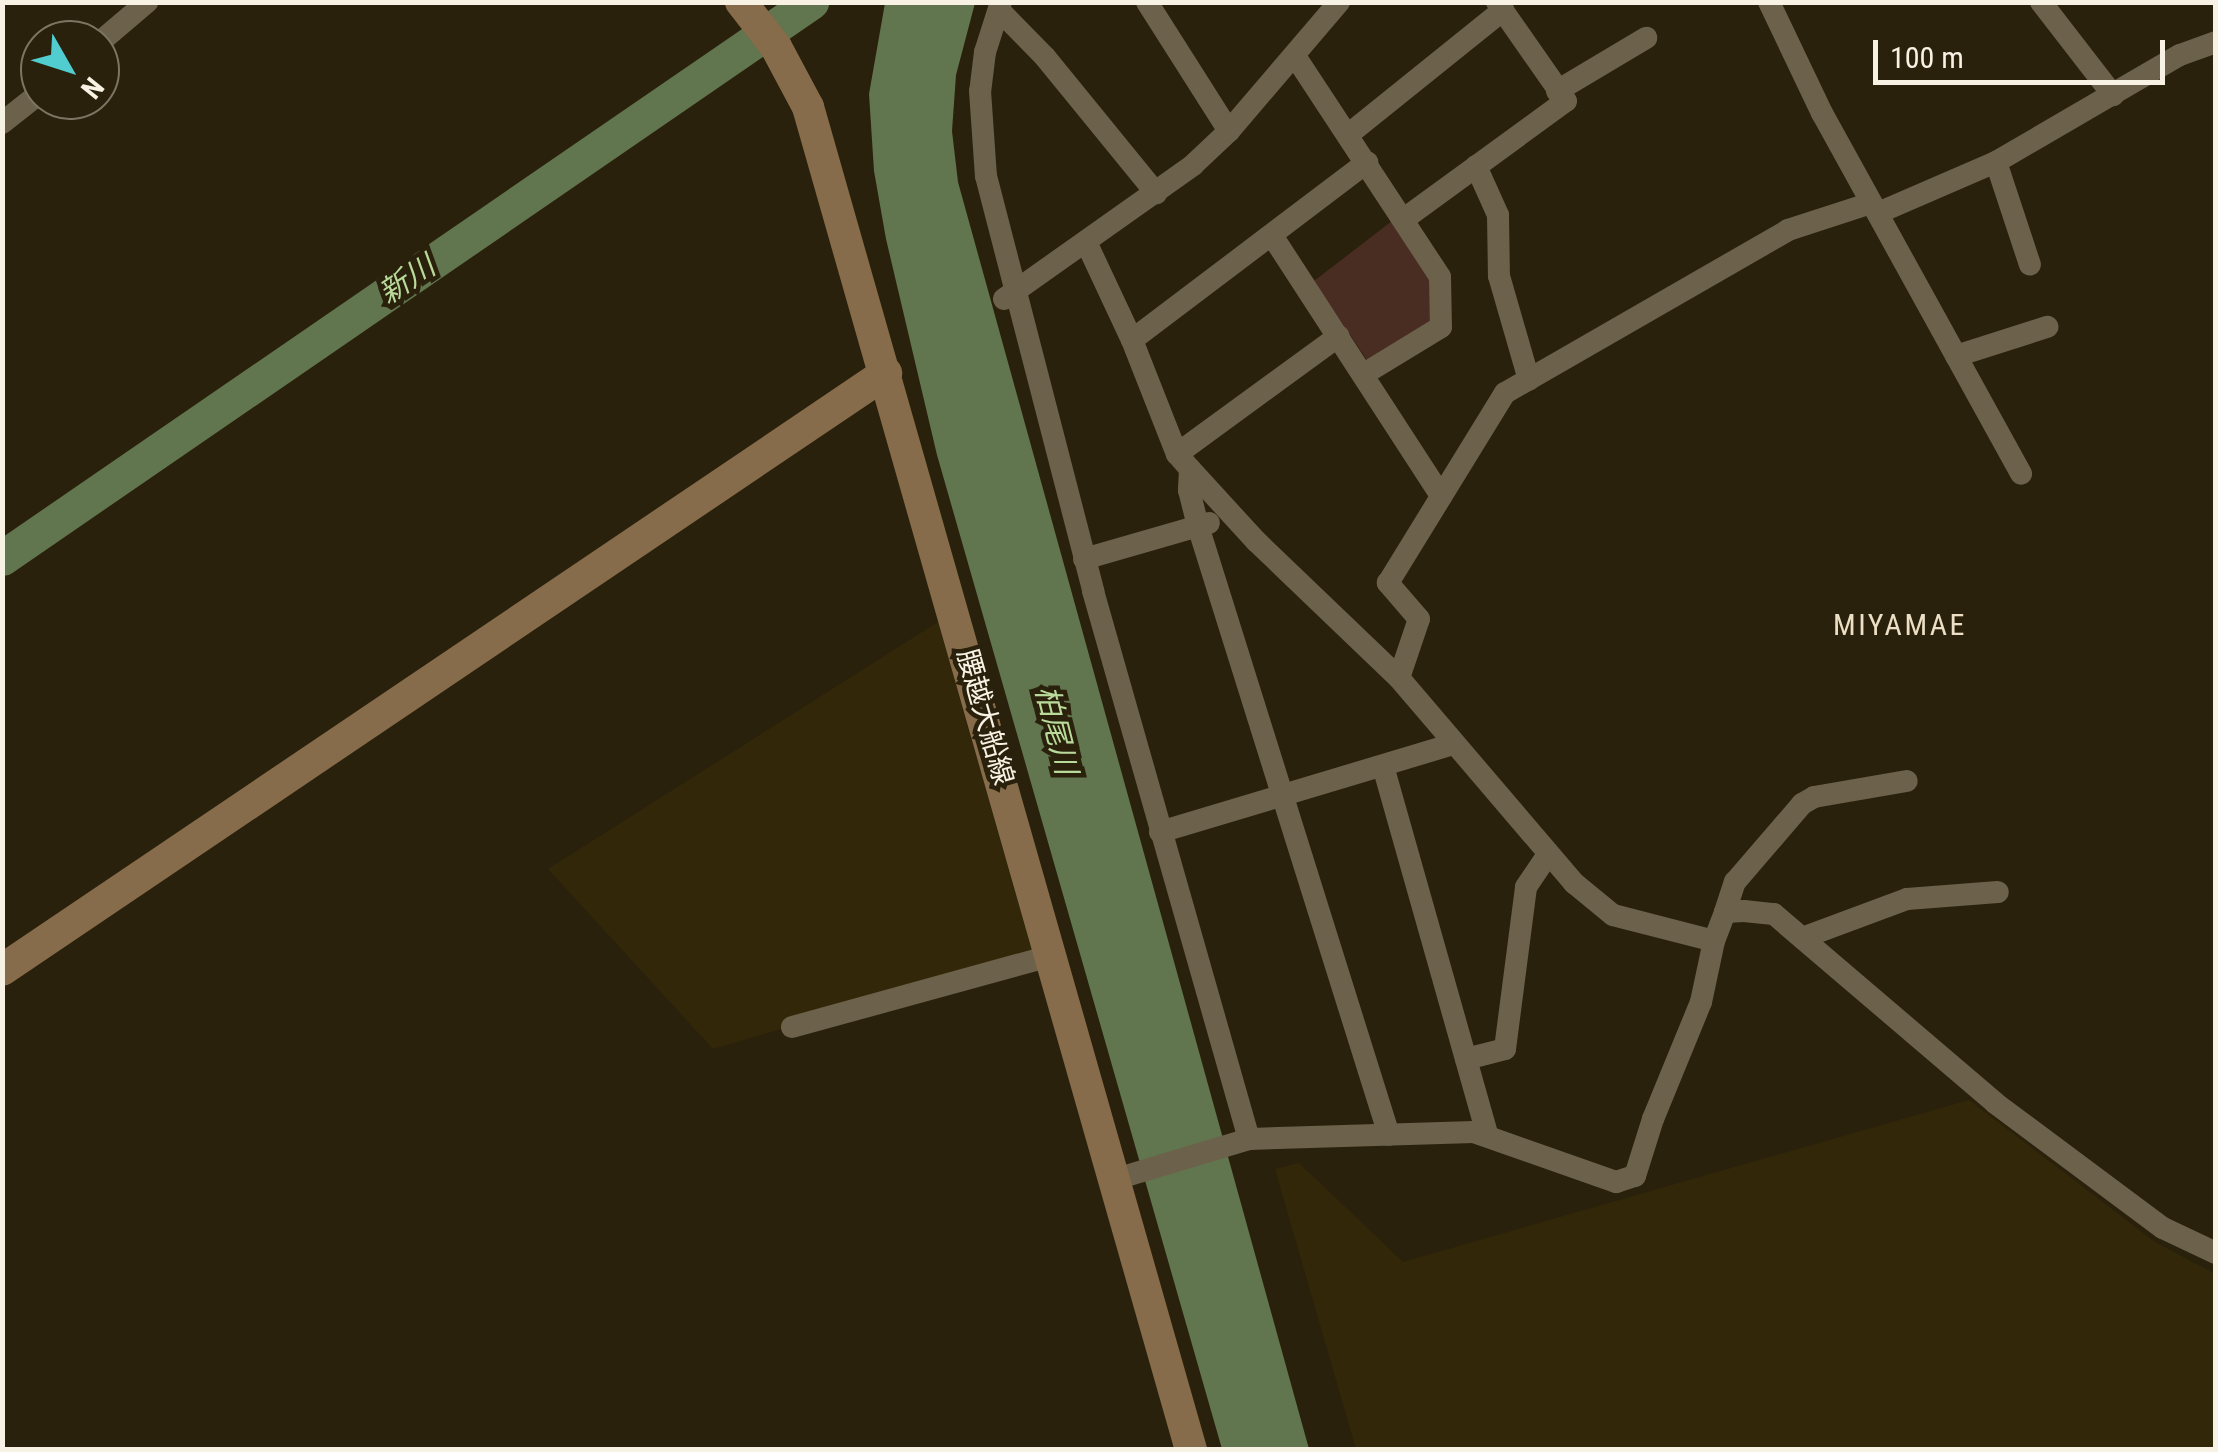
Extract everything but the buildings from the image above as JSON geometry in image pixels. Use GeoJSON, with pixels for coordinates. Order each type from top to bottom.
{"type":"FeatureCollection","features":[{"type":"Feature","properties":{"kind":"main road","name":"腰越大船線"},"geometry":{"type":"LineString","coordinates":[[747,10],[776,47],[808,107],[896,366],[1053,955],[1126,1176],[1191,1450]]}},
{"type":"Feature","properties":{"kind":"main road"},"geometry":{"type":"LineString","coordinates":[[2,970],[896,366]]}},
{"type":"Feature","properties":{"kind":"street"},"geometry":{"type":"LineString","coordinates":[[120,25],[148,2]]}},
{"type":"Feature","properties":{"kind":"street"},"geometry":{"type":"LineString","coordinates":[[1147,2],[1228,132]]}},
{"type":"Feature","properties":{"kind":"street"},"geometry":{"type":"LineString","coordinates":[[1009,295],[1156,194],[1228,132],[1339,2]]}},
{"type":"Feature","properties":{"kind":"street"},"geometry":{"type":"LineString","coordinates":[[1769,2],[1875,208],[2021,474]]}},
{"type":"Feature","properties":{"kind":"street"},"geometry":{"type":"LineString","coordinates":[[2041,2],[2112,95]]}},
{"type":"Feature","properties":{"kind":"street"},"geometry":{"type":"LineString","coordinates":[[1000,6],[1156,194]]}},
{"type":"Feature","properties":{"kind":"street"},"geometry":{"type":"LineString","coordinates":[[1000,6],[985,52],[980,126],[1009,295],[1243,1140]]}},
{"type":"Feature","properties":{"kind":"street"},"geometry":{"type":"LineString","coordinates":[[1349,134],[1500,6],[1518,27],[1566,102],[1404,218]]}},
{"type":"Feature","properties":{"kind":"street"},"geometry":{"type":"LineString","coordinates":[[1557,91],[1646,38]]}},
{"type":"Feature","properties":{"kind":"street"},"geometry":{"type":"LineString","coordinates":[[1399,678],[1419,619],[1388,583],[1505,393],[1788,230],[1875,208],[1996,162],[2180,55],[2216,42]]}},
{"type":"Feature","properties":{"kind":"street"},"geometry":{"type":"LineString","coordinates":[[1294,56],[1440,277],[1440,327],[1364,374]]}},
{"type":"Feature","properties":{"kind":"street"},"geometry":{"type":"LineString","coordinates":[[1132,340],[1273,237],[1367,162]]}},
{"type":"Feature","properties":{"kind":"street"},"geometry":{"type":"LineString","coordinates":[[1996,162],[2030,266]]}},
{"type":"Feature","properties":{"kind":"street"},"geometry":{"type":"LineString","coordinates":[[1476,166],[1498,215],[1499,276],[1528,380]]}},
{"type":"Feature","properties":{"kind":"street"},"geometry":{"type":"LineString","coordinates":[[1273,237],[1441,496]]}},
{"type":"Feature","properties":{"kind":"street"},"geometry":{"type":"LineString","coordinates":[[1087,244],[1184,461],[1198,526],[1345,1008],[1389,1135]]}},
{"type":"Feature","properties":{"kind":"street"},"geometry":{"type":"LineString","coordinates":[[1956,356],[2047,327]]}},
{"type":"Feature","properties":{"kind":"street"},"geometry":{"type":"LineString","coordinates":[[1184,461],[1339,336]]}},
{"type":"Feature","properties":{"kind":"street"},"geometry":{"type":"LineString","coordinates":[[1184,461],[1232,516],[1399,678],[1574,884],[1612,915],[1714,940]]}},
{"type":"Feature","properties":{"kind":"street"},"geometry":{"type":"LineString","coordinates":[[1084,559],[1232,516]]}},
{"type":"Feature","properties":{"kind":"street"},"geometry":{"type":"LineString","coordinates":[[1160,832],[1454,744]]}},
{"type":"Feature","properties":{"kind":"street"},"geometry":{"type":"LineString","coordinates":[[1383,766],[1488,1136]]}},
{"type":"Feature","properties":{"kind":"street"},"geometry":{"type":"LineString","coordinates":[[1126,1176],[1243,1140],[1474,1132],[1616,1182],[1635,1176],[1653,1119],[1701,1002],[1714,940],[1736,882],[1802,804],[1814,797],[1907,781]]}},
{"type":"Feature","properties":{"kind":"street"},"geometry":{"type":"LineString","coordinates":[[1466,1059],[1506,1048],[1526,886],[1548,854]]}},
{"type":"Feature","properties":{"kind":"street"},"geometry":{"type":"LineString","coordinates":[[1802,938],[1906,898],[1998,892]]}},
{"type":"Feature","properties":{"kind":"street"},"geometry":{"type":"LineString","coordinates":[[1725,912],[1774,914],[1996,1104],[2163,1228],[2212,1252]]}},
{"type":"Feature","properties":{"kind":"street"},"geometry":{"type":"LineString","coordinates":[[792,1027],[1053,955]]}},
{"type":"Feature","properties":{"kind":"shaded area"},"geometry":{"type":"Polygon","coordinates":[[[1392,221],[1430,280],[1431,321],[1367,360],[1314,281],[1392,221]]]}},
{"type":"Feature","properties":{"kind":"shaded area"},"geometry":{"type":"Polygon","coordinates":[[[938,622],[1033,955],[713,1049],[548,869],[938,622]]]}},
{"type":"Feature","properties":{"kind":"shaded area"},"geometry":{"type":"Polygon","coordinates":[[[1969,1100],[2155,1242],[2215,1274],[2215,1449],[1356,1449],[1275,1169],[1299,1163],[1403,1262],[1969,1100]]]}},
{"type":"Feature","properties":{"kind":"water","name":"柏尾川"},"geometry":{"type":"Polygon","coordinates":[[[885,3],[975,3],[956,75],[952,131],[958,182],[1309,1449],[1222,1449],[937,455],[886,239],[874,171],[869,94],[885,3]]]}},
{"type":"Feature","properties":{"kind":"waterway","name":"新川"},"geometry":{"type":"LineString","coordinates":[[2,558],[811,2]]}},
{"type":"Feature","properties":{"kind":"district","name":"MIYAMAE"},"geometry":{"type":"Point","coordinates":[1900,625]}}]}
